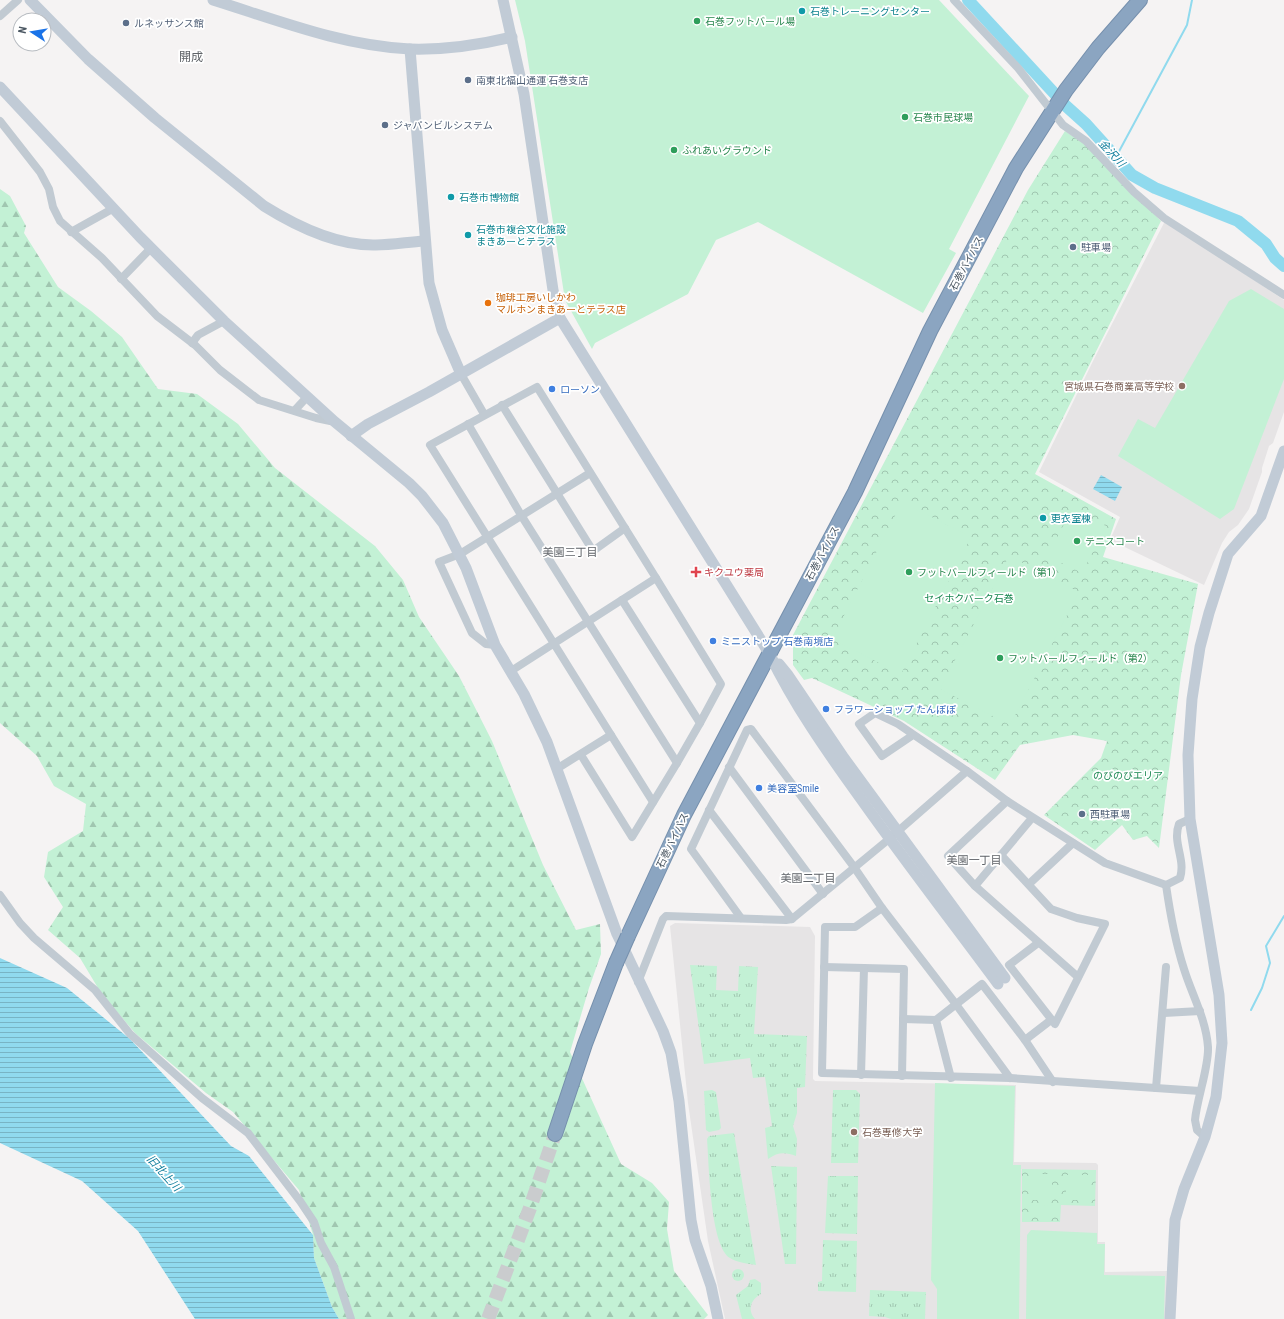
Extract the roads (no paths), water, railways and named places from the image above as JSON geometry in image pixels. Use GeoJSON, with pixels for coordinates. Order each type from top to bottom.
{"type":"FeatureCollection","features":[{"type":"Feature","properties":{"kind":"highway","name":"石巻バイパス"},"geometry":{"type":"LineString","coordinates":[[555,1134],[585,1044],[616,963],[684,815],[854,492],[930,331],[1016,168],[1052,108],[1098,48],[1140,0]]}},
{"type":"Feature","properties":{"kind":"street"},"geometry":{"type":"LineString","coordinates":[[0,16],[18,0]]}},
{"type":"Feature","properties":{"kind":"street"},"geometry":{"type":"LineString","coordinates":[[30,0],[88,59],[155,118],[264,206],[283,218],[300,227],[324,236],[351,242],[374,245],[424,241]]}},
{"type":"Feature","properties":{"kind":"street"},"geometry":{"type":"LineString","coordinates":[[213,0],[340,38],[378,46],[410,49],[461,46],[512,37]]}},
{"type":"Feature","properties":{"kind":"street"},"geometry":{"type":"LineString","coordinates":[[503,0],[527,114],[553,290],[560,318],[769,653],[784,685],[889,839],[1002,981]]}},
{"type":"Feature","properties":{"kind":"street"},"geometry":{"type":"LineString","coordinates":[[954,0],[1018,68],[1052,108],[1064,125],[1086,141],[1134,192],[1164,218],[1284,295]]}},
{"type":"Feature","properties":{"kind":"street"},"geometry":{"type":"LineString","coordinates":[[410,49],[424,241],[429,283],[434,306],[450,352],[484,414]]}},
{"type":"Feature","properties":{"kind":"street"},"geometry":{"type":"LineString","coordinates":[[0,87],[151,248],[224,321],[335,422],[422,496],[443,523],[460,554],[495,645],[511,671],[536,718],[558,768],[617,934],[638,982],[663,1031],[671,1053],[679,1101],[691,1220],[711,1286],[718,1319]]}},
{"type":"Feature","properties":{"kind":"street"},"geometry":{"type":"LineString","coordinates":[[0,121],[40,172],[49,189],[53,207],[60,221],[102,258],[157,316],[192,343],[220,370],[259,400],[268,404],[295,410],[316,418],[335,422]]}},
{"type":"Feature","properties":{"kind":"street"},"geometry":{"type":"LineString","coordinates":[[72,232],[114,208]]}},
{"type":"Feature","properties":{"kind":"street"},"geometry":{"type":"LineString","coordinates":[[121,279],[151,248]]}},
{"type":"Feature","properties":{"kind":"street"},"geometry":{"type":"LineString","coordinates":[[351,436],[368,424],[560,318]]}},
{"type":"Feature","properties":{"kind":"street"},"geometry":{"type":"LineString","coordinates":[[192,343],[198,335],[224,321]]}},
{"type":"Feature","properties":{"kind":"street"},"geometry":{"type":"LineString","coordinates":[[581,755],[632,837],[677,763],[721,684],[537,387],[484,414],[430,445],[653,802]]}},
{"type":"Feature","properties":{"kind":"street"},"geometry":{"type":"LineString","coordinates":[[295,410],[307,397]]}},
{"type":"Feature","properties":{"kind":"street"},"geometry":{"type":"LineString","coordinates":[[502,405],[555,494],[593,552],[625,528]]}},
{"type":"Feature","properties":{"kind":"street"},"geometry":{"type":"LineString","coordinates":[[468,424],[521,515],[677,763]]}},
{"type":"Feature","properties":{"kind":"street"},"geometry":{"type":"LineString","coordinates":[[1170,1319],[1175,1220],[1184,1189],[1205,1137],[1218,1086],[1222,1028],[1219,995],[1190,819],[1188,781],[1189,728],[1195,677],[1209,613],[1228,554],[1261,516],[1284,451]]}},
{"type":"Feature","properties":{"kind":"street"},"geometry":{"type":"LineString","coordinates":[[495,645],[486,644],[472,632],[440,567],[439,562],[460,554],[590,473]]}},
{"type":"Feature","properties":{"kind":"street"},"geometry":{"type":"LineString","coordinates":[[511,671],[656,578]]}},
{"type":"Feature","properties":{"kind":"street"},"geometry":{"type":"LineString","coordinates":[[622,600],[700,723]]}},
{"type":"Feature","properties":{"kind":"street"},"geometry":{"type":"LineString","coordinates":[[769,653],[788,675],[844,758],[898,831],[1002,981]]}},
{"type":"Feature","properties":{"kind":"street"},"geometry":{"type":"LineString","coordinates":[[913,735],[882,756],[859,724],[875,713],[898,724],[1032,818],[1073,843],[1116,868],[1166,885],[1180,878],[1183,866],[1176,839],[1176,832],[1180,824],[1190,819]]}},
{"type":"Feature","properties":{"kind":"street"},"geometry":{"type":"LineString","coordinates":[[741,918],[691,849],[747,730],[751,729],[882,908],[1010,1078]]}},
{"type":"Feature","properties":{"kind":"street"},"geometry":{"type":"LineString","coordinates":[[558,768],[611,735]]}},
{"type":"Feature","properties":{"kind":"street"},"geometry":{"type":"LineString","coordinates":[[729,767],[823,894]]}},
{"type":"Feature","properties":{"kind":"street"},"geometry":{"type":"LineString","coordinates":[[638,982],[663,919],[666,916],[792,919],[889,839],[967,771]]}},
{"type":"Feature","properties":{"kind":"street"},"geometry":{"type":"LineString","coordinates":[[1007,801],[948,856],[975,886],[1078,977]]}},
{"type":"Feature","properties":{"kind":"street"},"geometry":{"type":"LineString","coordinates":[[709,810],[792,919]]}},
{"type":"Feature","properties":{"kind":"street"},"geometry":{"type":"LineString","coordinates":[[975,886],[1032,818]]}},
{"type":"Feature","properties":{"kind":"street"},"geometry":{"type":"LineString","coordinates":[[1028,884],[1073,843]]}},
{"type":"Feature","properties":{"kind":"street"},"geometry":{"type":"LineString","coordinates":[[1001,855],[1052,909],[1077,918],[1106,924],[1055,1024],[1009,965],[1038,943]]}},
{"type":"Feature","properties":{"kind":"street"},"geometry":{"type":"LineString","coordinates":[[1166,885],[1170,915],[1184,969],[1200,1011],[1208,1050],[1196,1108],[1196,1126],[1205,1137]]}},
{"type":"Feature","properties":{"kind":"street"},"geometry":{"type":"LineString","coordinates":[[0,895],[20,923],[34,938],[95,990],[130,1034],[202,1098],[248,1133],[300,1201],[314,1222],[321,1243],[334,1267],[351,1319]]}},
{"type":"Feature","properties":{"kind":"street"},"geometry":{"type":"LineString","coordinates":[[882,908],[855,927],[825,927],[822,1073],[951,1078],[1010,1078],[1200,1091]]}},
{"type":"Feature","properties":{"kind":"street"},"geometry":{"type":"LineString","coordinates":[[824,967],[904,968],[902,1076]]}},
{"type":"Feature","properties":{"kind":"street"},"geometry":{"type":"LineString","coordinates":[[1156,1088],[1164,1013],[1166,967]]}},
{"type":"Feature","properties":{"kind":"street"},"geometry":{"type":"LineString","coordinates":[[861,1075],[864,968]]}},
{"type":"Feature","properties":{"kind":"street"},"geometry":{"type":"LineString","coordinates":[[989,991],[1014,971]]}},
{"type":"Feature","properties":{"kind":"street"},"geometry":{"type":"LineString","coordinates":[[903,1019],[936,1020],[955,1003],[982,984],[989,991],[1025,1040],[1053,1082]]}},
{"type":"Feature","properties":{"kind":"street"},"geometry":{"type":"LineString","coordinates":[[1164,1013],[1200,1011]]}},
{"type":"Feature","properties":{"kind":"street"},"geometry":{"type":"LineString","coordinates":[[936,1020],[951,1078]]}},
{"type":"Feature","properties":{"kind":"street"},"geometry":{"type":"LineString","coordinates":[[1025,1040],[1051,1020]]}},
{"type":"Feature","properties":{"kind":"water"},"geometry":{"type":"Polygon","coordinates":[[[1101,475],[1122,487],[1115,501],[1093,489],[1101,475]]]}},
{"type":"Feature","properties":{"kind":"water","name":"旧北上川"},"geometry":{"type":"Polygon","coordinates":[[[0,958],[67,988],[130,1039],[231,1146],[249,1156],[313,1235],[314,1258],[332,1307],[339,1319],[195,1319],[138,1231],[82,1181],[0,1143],[0,958]]]}},
{"type":"Feature","properties":{"kind":"waterway","name":"金沢川"},"geometry":{"type":"LineString","coordinates":[[968,0],[1066,106],[1086,124],[1132,175],[1155,188],[1238,221],[1266,244],[1275,258],[1284,266]]}},
{"type":"Feature","properties":{"kind":"waterway"},"geometry":{"type":"LineString","coordinates":[[1116,157],[1187,25],[1192,0]]}},
{"type":"Feature","properties":{"kind":"waterway"},"geometry":{"type":"LineString","coordinates":[[1251,1010],[1262,988],[1270,963],[1266,946],[1284,916]]}},
{"type":"Feature","properties":{"kind":"tunnel"},"geometry":{"type":"LineString","coordinates":[[488,1319],[530,1208],[555,1134]]}},
{"type":"Feature","properties":{"kind":"place","name":"石巻トレーニングセンター"},"geometry":{"type":"Point","coordinates":[802,11]}},
{"type":"Feature","properties":{"kind":"place","name":"石巻フットバール場"},"geometry":{"type":"Point","coordinates":[697,21]}},
{"type":"Feature","properties":{"kind":"place","name":"ルネッサンス館"},"geometry":{"type":"Point","coordinates":[126,23]}},
{"type":"Feature","properties":{"kind":"place","name":"南東北福山通運 石巻支店"},"geometry":{"type":"Point","coordinates":[468,80]}},
{"type":"Feature","properties":{"kind":"place","name":"石巻市民球場"},"geometry":{"type":"Point","coordinates":[905,117]}},
{"type":"Feature","properties":{"kind":"place","name":"ジャパンビルシステム"},"geometry":{"type":"Point","coordinates":[385,125]}},
{"type":"Feature","properties":{"kind":"place","name":"ふれあいグラウンド"},"geometry":{"type":"Point","coordinates":[674,150]}},
{"type":"Feature","properties":{"kind":"place","name":"石巻市博物館"},"geometry":{"type":"Point","coordinates":[451,197]}},
{"type":"Feature","properties":{"kind":"place","name":"石巻市複合文化施設 まきあーとテラス"},"geometry":{"type":"Point","coordinates":[468,235]}},
{"type":"Feature","properties":{"kind":"place","name":"駐車場"},"geometry":{"type":"Point","coordinates":[1073,247]}},
{"type":"Feature","properties":{"kind":"place","name":"珈琲工房いしかわ マルホンまきあーとテラス店"},"geometry":{"type":"Point","coordinates":[488,303]}},
{"type":"Feature","properties":{"kind":"place","name":"宮城県石巻商業高等学校"},"geometry":{"type":"Point","coordinates":[1182,386]}},
{"type":"Feature","properties":{"kind":"place","name":"ローソン"},"geometry":{"type":"Point","coordinates":[552,389]}},
{"type":"Feature","properties":{"kind":"place","name":"更衣室棟"},"geometry":{"type":"Point","coordinates":[1043,518]}},
{"type":"Feature","properties":{"kind":"place","name":"テニスコート"},"geometry":{"type":"Point","coordinates":[1077,541]}},
{"type":"Feature","properties":{"kind":"place","name":"キクユウ薬局"},"geometry":{"type":"Point","coordinates":[696,572]}},
{"type":"Feature","properties":{"kind":"place","name":"フットバールフィールド（第1）"},"geometry":{"type":"Point","coordinates":[909,572]}},
{"type":"Feature","properties":{"kind":"place","name":"ミニストップ 石巻南境店"},"geometry":{"type":"Point","coordinates":[713,641]}},
{"type":"Feature","properties":{"kind":"place","name":"フットバールフィールド（第2）"},"geometry":{"type":"Point","coordinates":[1000,658]}},
{"type":"Feature","properties":{"kind":"place","name":"フラワーショップ たんぽぽ"},"geometry":{"type":"Point","coordinates":[826,709]}},
{"type":"Feature","properties":{"kind":"place","name":"美容室Smile"},"geometry":{"type":"Point","coordinates":[759,788]}},
{"type":"Feature","properties":{"kind":"place","name":"西駐車場"},"geometry":{"type":"Point","coordinates":[1082,814]}},
{"type":"Feature","properties":{"kind":"place","name":"石巻専修大学"},"geometry":{"type":"Point","coordinates":[854,1132]}},
{"type":"Feature","properties":{"kind":"district","name":"開成"},"geometry":{"type":"Point","coordinates":[191,57]}},
{"type":"Feature","properties":{"kind":"district","name":"美園三丁目"},"geometry":{"type":"Point","coordinates":[570,552]}},
{"type":"Feature","properties":{"kind":"district","name":"美園一丁目"},"geometry":{"type":"Point","coordinates":[974,860]}},
{"type":"Feature","properties":{"kind":"district","name":"美園二丁目"},"geometry":{"type":"Point","coordinates":[808,878]}},
{"type":"Feature","properties":{"kind":"park label","name":"セイホクパーク石巻"},"geometry":{"type":"Point","coordinates":[969,598]}},
{"type":"Feature","properties":{"kind":"park label","name":"のびのびエリア"},"geometry":{"type":"Point","coordinates":[1128,775]}}]}
